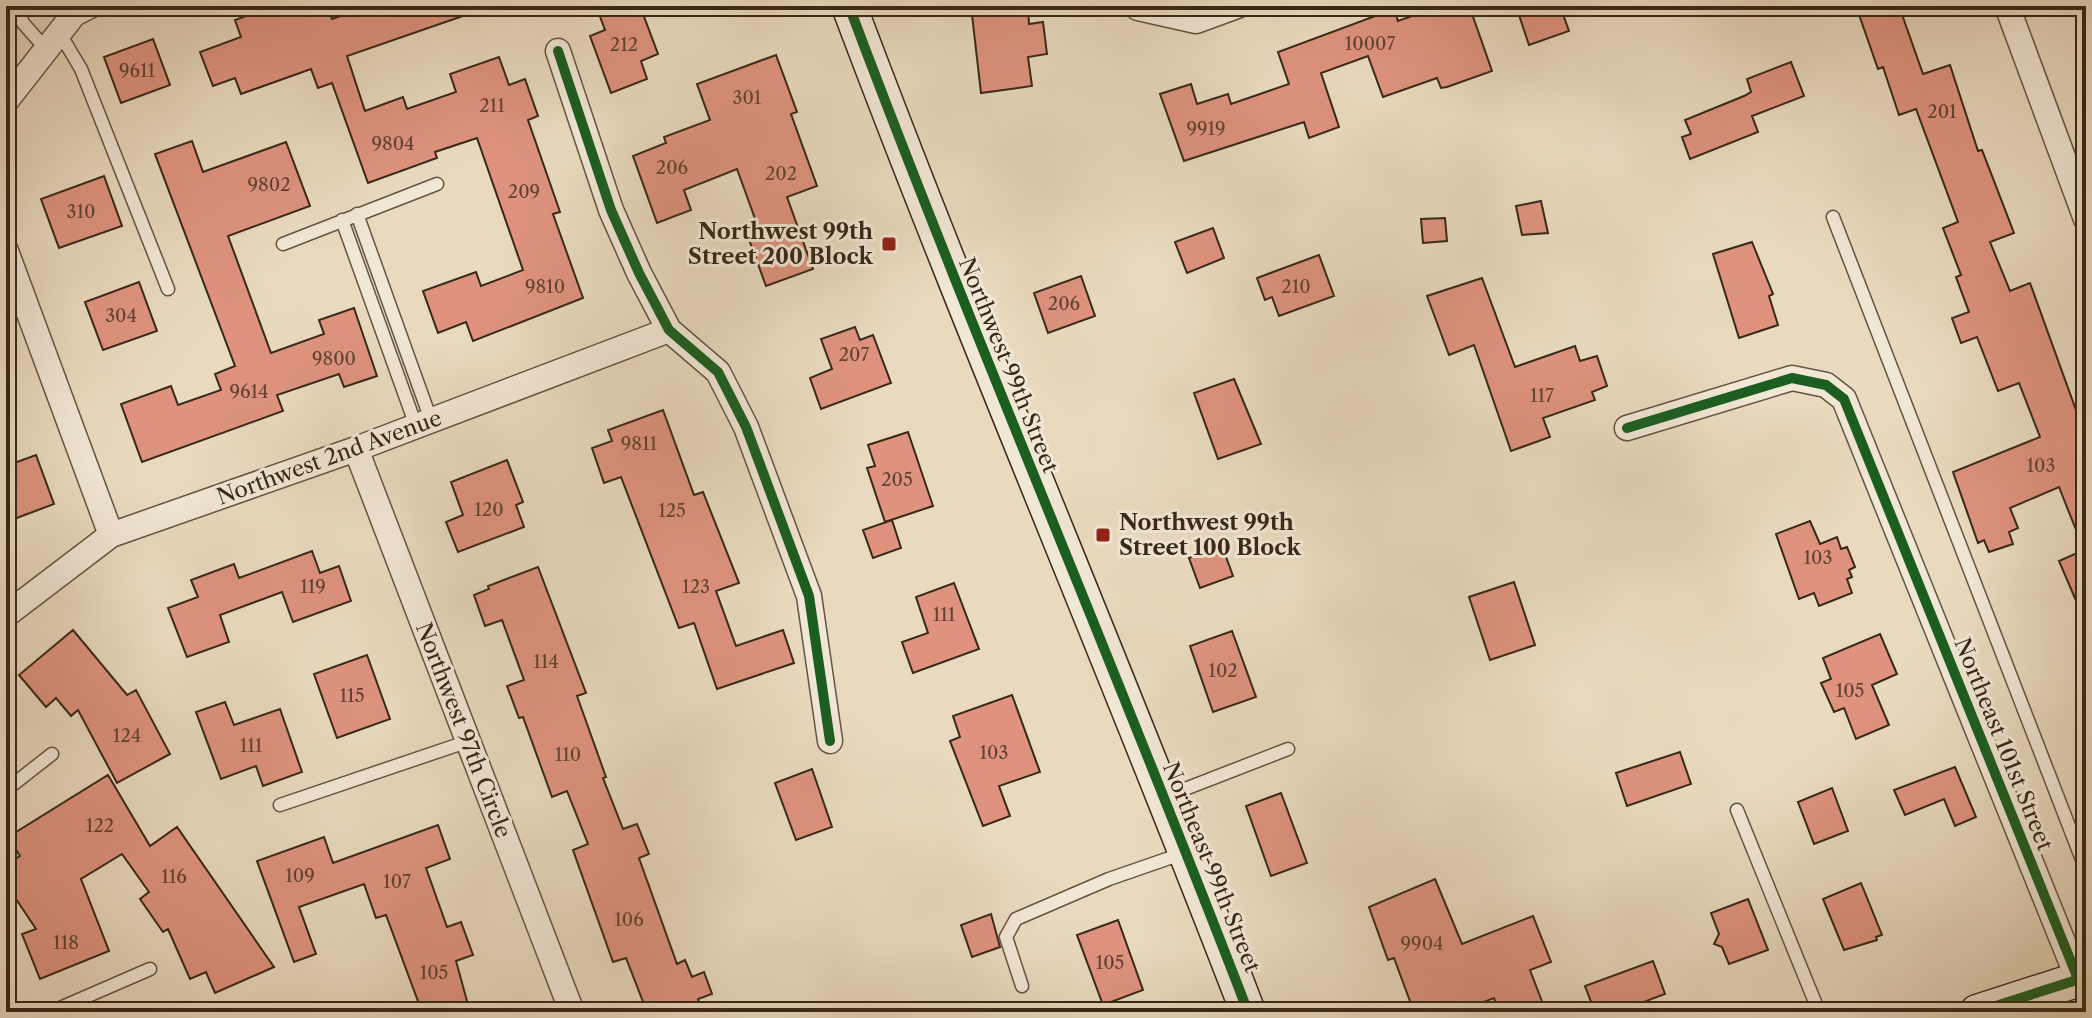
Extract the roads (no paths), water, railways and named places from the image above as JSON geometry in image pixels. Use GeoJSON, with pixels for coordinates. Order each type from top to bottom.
{"type":"FeatureCollection","features":[{"type":"Feature","properties":{"kind":"main road","name":"Northwest 99th Street"},"geometry":{"type":"LineString","coordinates":[[849,6],[935,234],[1138,736]]}},
{"type":"Feature","properties":{"kind":"main road","name":"Northeast 99th Street"},"geometry":{"type":"LineString","coordinates":[[1138,736],[1187,852],[1248,1012]]}},
{"type":"Feature","properties":{"kind":"main road"},"geometry":{"type":"LineString","coordinates":[[1977,1012],[2082,978]]}},
{"type":"Feature","properties":{"kind":"street"},"geometry":{"type":"LineString","coordinates":[[6,101],[74,14],[90,6]]}},
{"type":"Feature","properties":{"kind":"street"},"geometry":{"type":"LineString","coordinates":[[1138,8],[1196,21],[1237,6]]}},
{"type":"Feature","properties":{"kind":"street"},"geometry":{"type":"LineString","coordinates":[[2007,6],[2086,219]]}},
{"type":"Feature","properties":{"kind":"street"},"geometry":{"type":"LineString","coordinates":[[558,51],[611,210],[669,330],[718,372],[746,427],[809,596],[830,741]]}},
{"type":"Feature","properties":{"kind":"street"},"geometry":{"type":"LineString","coordinates":[[6,251],[111,535]]}},
{"type":"Feature","properties":{"kind":"street","name":"Northwest 2nd Avenue"},"geometry":{"type":"LineString","coordinates":[[6,615],[111,535],[356,449],[669,330]]}},
{"type":"Feature","properties":{"kind":"street","name":"Northeast 101st Street"},"geometry":{"type":"LineString","coordinates":[[1627,428],[1792,378],[1826,385],[1844,399],[1928,614],[2082,978]]}},
{"type":"Feature","properties":{"kind":"street","name":"Northwest 97th Circle"},"geometry":{"type":"LineString","coordinates":[[356,449],[572,1012]]}},
{"type":"Feature","properties":{"kind":"lane"},"geometry":{"type":"LineString","coordinates":[[17,6],[23,23],[52,41],[81,69],[168,289]]}},
{"type":"Feature","properties":{"kind":"lane"},"geometry":{"type":"LineString","coordinates":[[283,244],[437,184]]}},
{"type":"Feature","properties":{"kind":"lane"},"geometry":{"type":"LineString","coordinates":[[357,214],[424,423]]}},
{"type":"Feature","properties":{"kind":"lane"},"geometry":{"type":"LineString","coordinates":[[1833,217],[2086,870]]}},
{"type":"Feature","properties":{"kind":"lane"},"geometry":{"type":"LineString","coordinates":[[342,220],[424,423]]}},
{"type":"Feature","properties":{"kind":"lane"},"geometry":{"type":"LineString","coordinates":[[280,805],[469,741]]}},
{"type":"Feature","properties":{"kind":"lane"},"geometry":{"type":"LineString","coordinates":[[1164,798],[1288,749]]}},
{"type":"Feature","properties":{"kind":"lane"},"geometry":{"type":"LineString","coordinates":[[6,790],[52,754]]}},
{"type":"Feature","properties":{"kind":"lane"},"geometry":{"type":"LineString","coordinates":[[1737,810],[1819,1012]]}},
{"type":"Feature","properties":{"kind":"lane"},"geometry":{"type":"LineString","coordinates":[[1022,986],[1006,937],[1016,919],[1109,879],[1187,852]]}},
{"type":"Feature","properties":{"kind":"lane"},"geometry":{"type":"LineString","coordinates":[[51,1012],[150,969]]}},
{"type":"Feature","properties":{"kind":"place","name":"Northwest 99th Street 200 Block"},"geometry":{"type":"Point","coordinates":[889,244]}},
{"type":"Feature","properties":{"kind":"place","name":"Northwest 99th Street 100 Block"},"geometry":{"type":"Point","coordinates":[1103,535]}}]}
